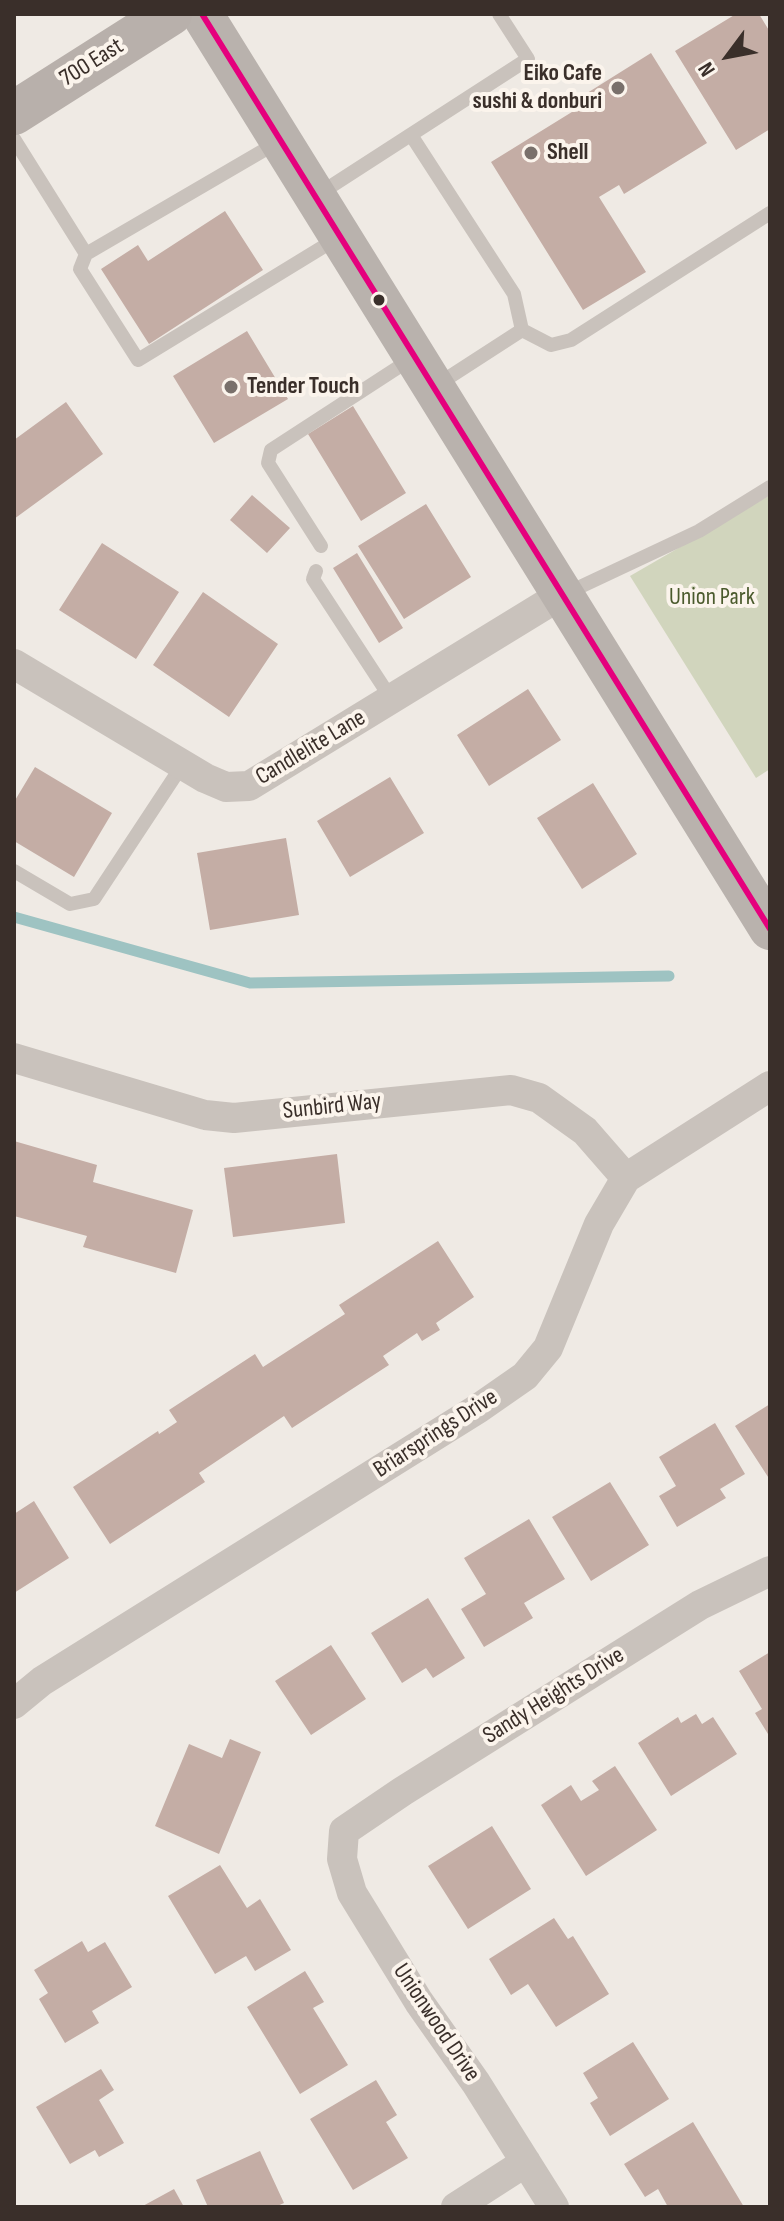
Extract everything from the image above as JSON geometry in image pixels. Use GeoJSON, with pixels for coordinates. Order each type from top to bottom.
{"type":"FeatureCollection","features":[{"type":"Feature","properties":{"kind":"main road","name":"700 East"},"geometry":{"type":"LineString","coordinates":[[14,113],[170,14]]}},
{"type":"Feature","properties":{"kind":"main road"},"geometry":{"type":"LineString","coordinates":[[202,14],[770,929]]}},
{"type":"Feature","properties":{"kind":"street","name":"Candlelite Lane"},"geometry":{"type":"LineString","coordinates":[[14,664],[226,787],[249,786],[561,595]]}},
{"type":"Feature","properties":{"kind":"street","name":"Sunbird Way"},"geometry":{"type":"LineString","coordinates":[[14,1058],[205,1115],[234,1118],[511,1090],[539,1098],[585,1131],[626,1178]]}},
{"type":"Feature","properties":{"kind":"street","name":"Briarsprings Drive"},"geometry":{"type":"LineString","coordinates":[[14,1704],[42,1681],[479,1408],[525,1376],[548,1348],[599,1224],[626,1178],[770,1086]]}},
{"type":"Feature","properties":{"kind":"street","name":"Sandy Heights Drive"},"geometry":{"type":"LineString","coordinates":[[344,1831],[700,1605],[770,1571]]}},
{"type":"Feature","properties":{"kind":"street","name":"Unionwood Drive"},"geometry":{"type":"LineString","coordinates":[[344,1831],[342,1859],[352,1893],[419,2002],[476,2083],[554,2207]]}},
{"type":"Feature","properties":{"kind":"street"},"geometry":{"type":"LineString","coordinates":[[456,2207],[526,2162]]}},
{"type":"Feature","properties":{"kind":"lane"},"geometry":{"type":"LineString","coordinates":[[316,197],[528,59],[499,14]]}},
{"type":"Feature","properties":{"kind":"lane"},"geometry":{"type":"LineString","coordinates":[[411,135],[514,294],[522,330]]}},
{"type":"Feature","properties":{"kind":"lane"},"geometry":{"type":"LineString","coordinates":[[14,139],[86,254]]}},
{"type":"Feature","properties":{"kind":"lane"},"geometry":{"type":"LineString","coordinates":[[281,140],[86,254],[80,269],[138,360],[340,236]]}},
{"type":"Feature","properties":{"kind":"lane"},"geometry":{"type":"LineString","coordinates":[[522,330],[551,345],[571,340],[770,213]]}},
{"type":"Feature","properties":{"kind":"lane"},"geometry":{"type":"LineString","coordinates":[[321,546],[268,463],[271,450],[424,372],[522,330]]}},
{"type":"Feature","properties":{"kind":"lane"},"geometry":{"type":"LineString","coordinates":[[561,595],[699,531],[770,487]]}},
{"type":"Feature","properties":{"kind":"lane"},"geometry":{"type":"LineString","coordinates":[[316,571],[313,579],[392,700]]}},
{"type":"Feature","properties":{"kind":"lane"},"geometry":{"type":"LineString","coordinates":[[14,871],[70,904],[94,899],[183,764]]}},
{"type":"Feature","properties":{"kind":"green space","name":"Union Park"},"geometry":{"type":"Polygon","coordinates":[[[770,495],[770,769],[756,778],[630,576],[770,495]]]}},
{"type":"Feature","properties":{"kind":"building"},"geometry":{"type":"Polygon","coordinates":[[[736,14],[759,14],[770,32],[770,129],[736,150],[675,51],[736,14]]]}},
{"type":"Feature","properties":{"kind":"building"},"geometry":{"type":"Polygon","coordinates":[[[651,53],[707,143],[624,194],[619,185],[599,197],[646,272],[583,310],[491,162],[580,107],[576,100],[651,53]]]}},
{"type":"Feature","properties":{"kind":"building"},"geometry":{"type":"Polygon","coordinates":[[[225,211],[263,270],[149,344],[101,269],[138,245],[148,261],[225,211]]]}},
{"type":"Feature","properties":{"kind":"building","name":"Tender Touch"},"geometry":{"type":"Polygon","coordinates":[[[247,331],[288,399],[214,443],[173,376],[247,331]]]}},
{"type":"Feature","properties":{"kind":"building"},"geometry":{"type":"Polygon","coordinates":[[[66,402],[103,454],[14,519],[14,440],[66,402]]]}},
{"type":"Feature","properties":{"kind":"building"},"geometry":{"type":"Polygon","coordinates":[[[353,406],[406,493],[361,521],[308,434],[353,406]]]}},
{"type":"Feature","properties":{"kind":"building"},"geometry":{"type":"Polygon","coordinates":[[[252,495],[290,528],[267,553],[230,520],[252,495]]]}},
{"type":"Feature","properties":{"kind":"building"},"geometry":{"type":"Polygon","coordinates":[[[426,504],[471,577],[404,619],[358,546],[426,504]]]}},
{"type":"Feature","properties":{"kind":"building"},"geometry":{"type":"Polygon","coordinates":[[[102,543],[179,592],[136,659],[59,610],[102,543]]]}},
{"type":"Feature","properties":{"kind":"building"},"geometry":{"type":"Polygon","coordinates":[[[357,553],[403,628],[379,643],[333,568],[357,553]]]}},
{"type":"Feature","properties":{"kind":"building"},"geometry":{"type":"Polygon","coordinates":[[[203,592],[278,644],[229,717],[153,665],[203,592]]]}},
{"type":"Feature","properties":{"kind":"building"},"geometry":{"type":"Polygon","coordinates":[[[528,689],[561,740],[489,786],[457,735],[528,689]]]}},
{"type":"Feature","properties":{"kind":"building"},"geometry":{"type":"Polygon","coordinates":[[[35,767],[112,813],[74,877],[14,841],[14,802],[35,767]]]}},
{"type":"Feature","properties":{"kind":"building"},"geometry":{"type":"Polygon","coordinates":[[[390,777],[424,833],[350,877],[317,821],[390,777]]]}},
{"type":"Feature","properties":{"kind":"building"},"geometry":{"type":"Polygon","coordinates":[[[593,783],[637,854],[582,889],[537,818],[593,783]]]}},
{"type":"Feature","properties":{"kind":"building"},"geometry":{"type":"Polygon","coordinates":[[[286,838],[299,915],[210,930],[197,853],[286,838]]]}},
{"type":"Feature","properties":{"kind":"building"},"geometry":{"type":"Polygon","coordinates":[[[14,1141],[97,1165],[93,1182],[193,1210],[176,1273],[83,1247],[87,1236],[14,1216],[14,1141]]]}},
{"type":"Feature","properties":{"kind":"building"},"geometry":{"type":"Polygon","coordinates":[[[337,1154],[345,1223],[233,1237],[224,1168],[337,1154]]]}},
{"type":"Feature","properties":{"kind":"building"},"geometry":{"type":"Polygon","coordinates":[[[438,1241],[474,1297],[436,1323],[440,1330],[422,1341],[417,1333],[383,1356],[389,1365],[292,1428],[284,1416],[199,1473],[205,1482],[110,1544],[73,1487],[158,1431],[159,1434],[177,1422],[169,1410],[255,1354],[263,1367],[345,1314],[339,1305],[438,1241]]]}},
{"type":"Feature","properties":{"kind":"building"},"geometry":{"type":"Polygon","coordinates":[[[770,1404],[770,1480],[735,1426],[770,1404]]]}},
{"type":"Feature","properties":{"kind":"building"},"geometry":{"type":"Polygon","coordinates":[[[715,1423],[745,1474],[720,1489],[726,1498],[677,1527],[659,1496],[676,1486],[659,1457],[715,1423]]]}},
{"type":"Feature","properties":{"kind":"building"},"geometry":{"type":"Polygon","coordinates":[[[610,1482],[649,1545],[591,1581],[552,1517],[610,1482]]]}},
{"type":"Feature","properties":{"kind":"building"},"geometry":{"type":"Polygon","coordinates":[[[34,1501],[69,1558],[14,1593],[14,1514],[34,1501]]]}},
{"type":"Feature","properties":{"kind":"building"},"geometry":{"type":"Polygon","coordinates":[[[529,1519],[565,1579],[524,1603],[533,1618],[484,1647],[461,1609],[486,1594],[464,1558],[529,1519]]]}},
{"type":"Feature","properties":{"kind":"building"},"geometry":{"type":"Polygon","coordinates":[[[428,1598],[465,1658],[433,1678],[426,1668],[402,1683],[371,1633],[428,1598]]]}},
{"type":"Feature","properties":{"kind":"building"},"geometry":{"type":"Polygon","coordinates":[[[331,1645],[366,1699],[311,1735],[275,1681],[331,1645]]]}},
{"type":"Feature","properties":{"kind":"building"},"geometry":{"type":"Polygon","coordinates":[[[770,1652],[768,1734],[755,1713],[762,1709],[739,1671],[770,1652]]]}},
{"type":"Feature","properties":{"kind":"building"},"geometry":{"type":"Polygon","coordinates":[[[696,1714],[702,1724],[713,1717],[737,1754],[671,1796],[638,1743],[678,1717],[681,1723],[696,1714]]]}},
{"type":"Feature","properties":{"kind":"building"},"geometry":{"type":"Polygon","coordinates":[[[230,1739],[261,1752],[219,1854],[155,1826],[189,1744],[222,1758],[230,1739]]]}},
{"type":"Feature","properties":{"kind":"building"},"geometry":{"type":"Polygon","coordinates":[[[615,1766],[657,1830],[586,1876],[541,1805],[571,1785],[581,1801],[599,1790],[592,1781],[615,1766]]]}},
{"type":"Feature","properties":{"kind":"building"},"geometry":{"type":"Polygon","coordinates":[[[492,1826],[531,1889],[468,1929],[428,1866],[492,1826]]]}},
{"type":"Feature","properties":{"kind":"building"},"geometry":{"type":"Polygon","coordinates":[[[220,1865],[247,1908],[260,1899],[291,1950],[255,1971],[246,1956],[215,1974],[168,1896],[220,1865]]]}},
{"type":"Feature","properties":{"kind":"building"},"geometry":{"type":"Polygon","coordinates":[[[554,1918],[568,1939],[573,1936],[609,1994],[556,2027],[528,1984],[511,1995],[489,1959],[554,1918]]]}},
{"type":"Feature","properties":{"kind":"building"},"geometry":{"type":"Polygon","coordinates":[[[82,1941],[88,1952],[105,1942],[132,1987],[92,2011],[99,2023],[65,2043],[39,1999],[48,1993],[34,1970],[82,1941]]]}},
{"type":"Feature","properties":{"kind":"building"},"geometry":{"type":"Polygon","coordinates":[[[305,1971],[324,2002],[313,2008],[348,2065],[300,2094],[247,2007],[305,1971]]]}},
{"type":"Feature","properties":{"kind":"building"},"geometry":{"type":"Polygon","coordinates":[[[633,2042],[669,2099],[610,2136],[590,2103],[598,2098],[583,2073],[633,2042]]]}},
{"type":"Feature","properties":{"kind":"building"},"geometry":{"type":"Polygon","coordinates":[[[101,2069],[114,2090],[99,2100],[124,2143],[99,2157],[95,2150],[70,2164],[36,2107],[101,2069]]]}},
{"type":"Feature","properties":{"kind":"building"},"geometry":{"type":"Polygon","coordinates":[[[376,2080],[397,2115],[386,2122],[408,2158],[353,2190],[310,2119],[376,2080]]]}},
{"type":"Feature","properties":{"kind":"building"},"geometry":{"type":"Polygon","coordinates":[[[693,2122],[744,2207],[668,2207],[658,2189],[645,2197],[624,2164],[693,2122]]]}},
{"type":"Feature","properties":{"kind":"building"},"geometry":{"type":"Polygon","coordinates":[[[260,2151],[284,2203],[275,2207],[208,2207],[196,2180],[260,2151]]]}},
{"type":"Feature","properties":{"kind":"building"},"geometry":{"type":"Polygon","coordinates":[[[174,2189],[184,2207],[141,2207],[174,2189]]]}},
{"type":"Feature","properties":{"kind":"waterway"},"geometry":{"type":"LineString","coordinates":[[14,917],[250,983],[669,976]]}},
{"type":"Feature","properties":{"kind":"transit line"},"geometry":{"type":"LineString","coordinates":[[202,14],[770,929]]}},
{"type":"Feature","properties":{"kind":"place","name":"Eiko Cafe sushi & donburi"},"geometry":{"type":"Point","coordinates":[618,88]}},
{"type":"Feature","properties":{"kind":"place","name":"Shell"},"geometry":{"type":"Point","coordinates":[531,153]}},
{"type":"Feature","properties":{"kind":"place","name":"Tender Touch"},"geometry":{"type":"Point","coordinates":[231,387]}}]}
